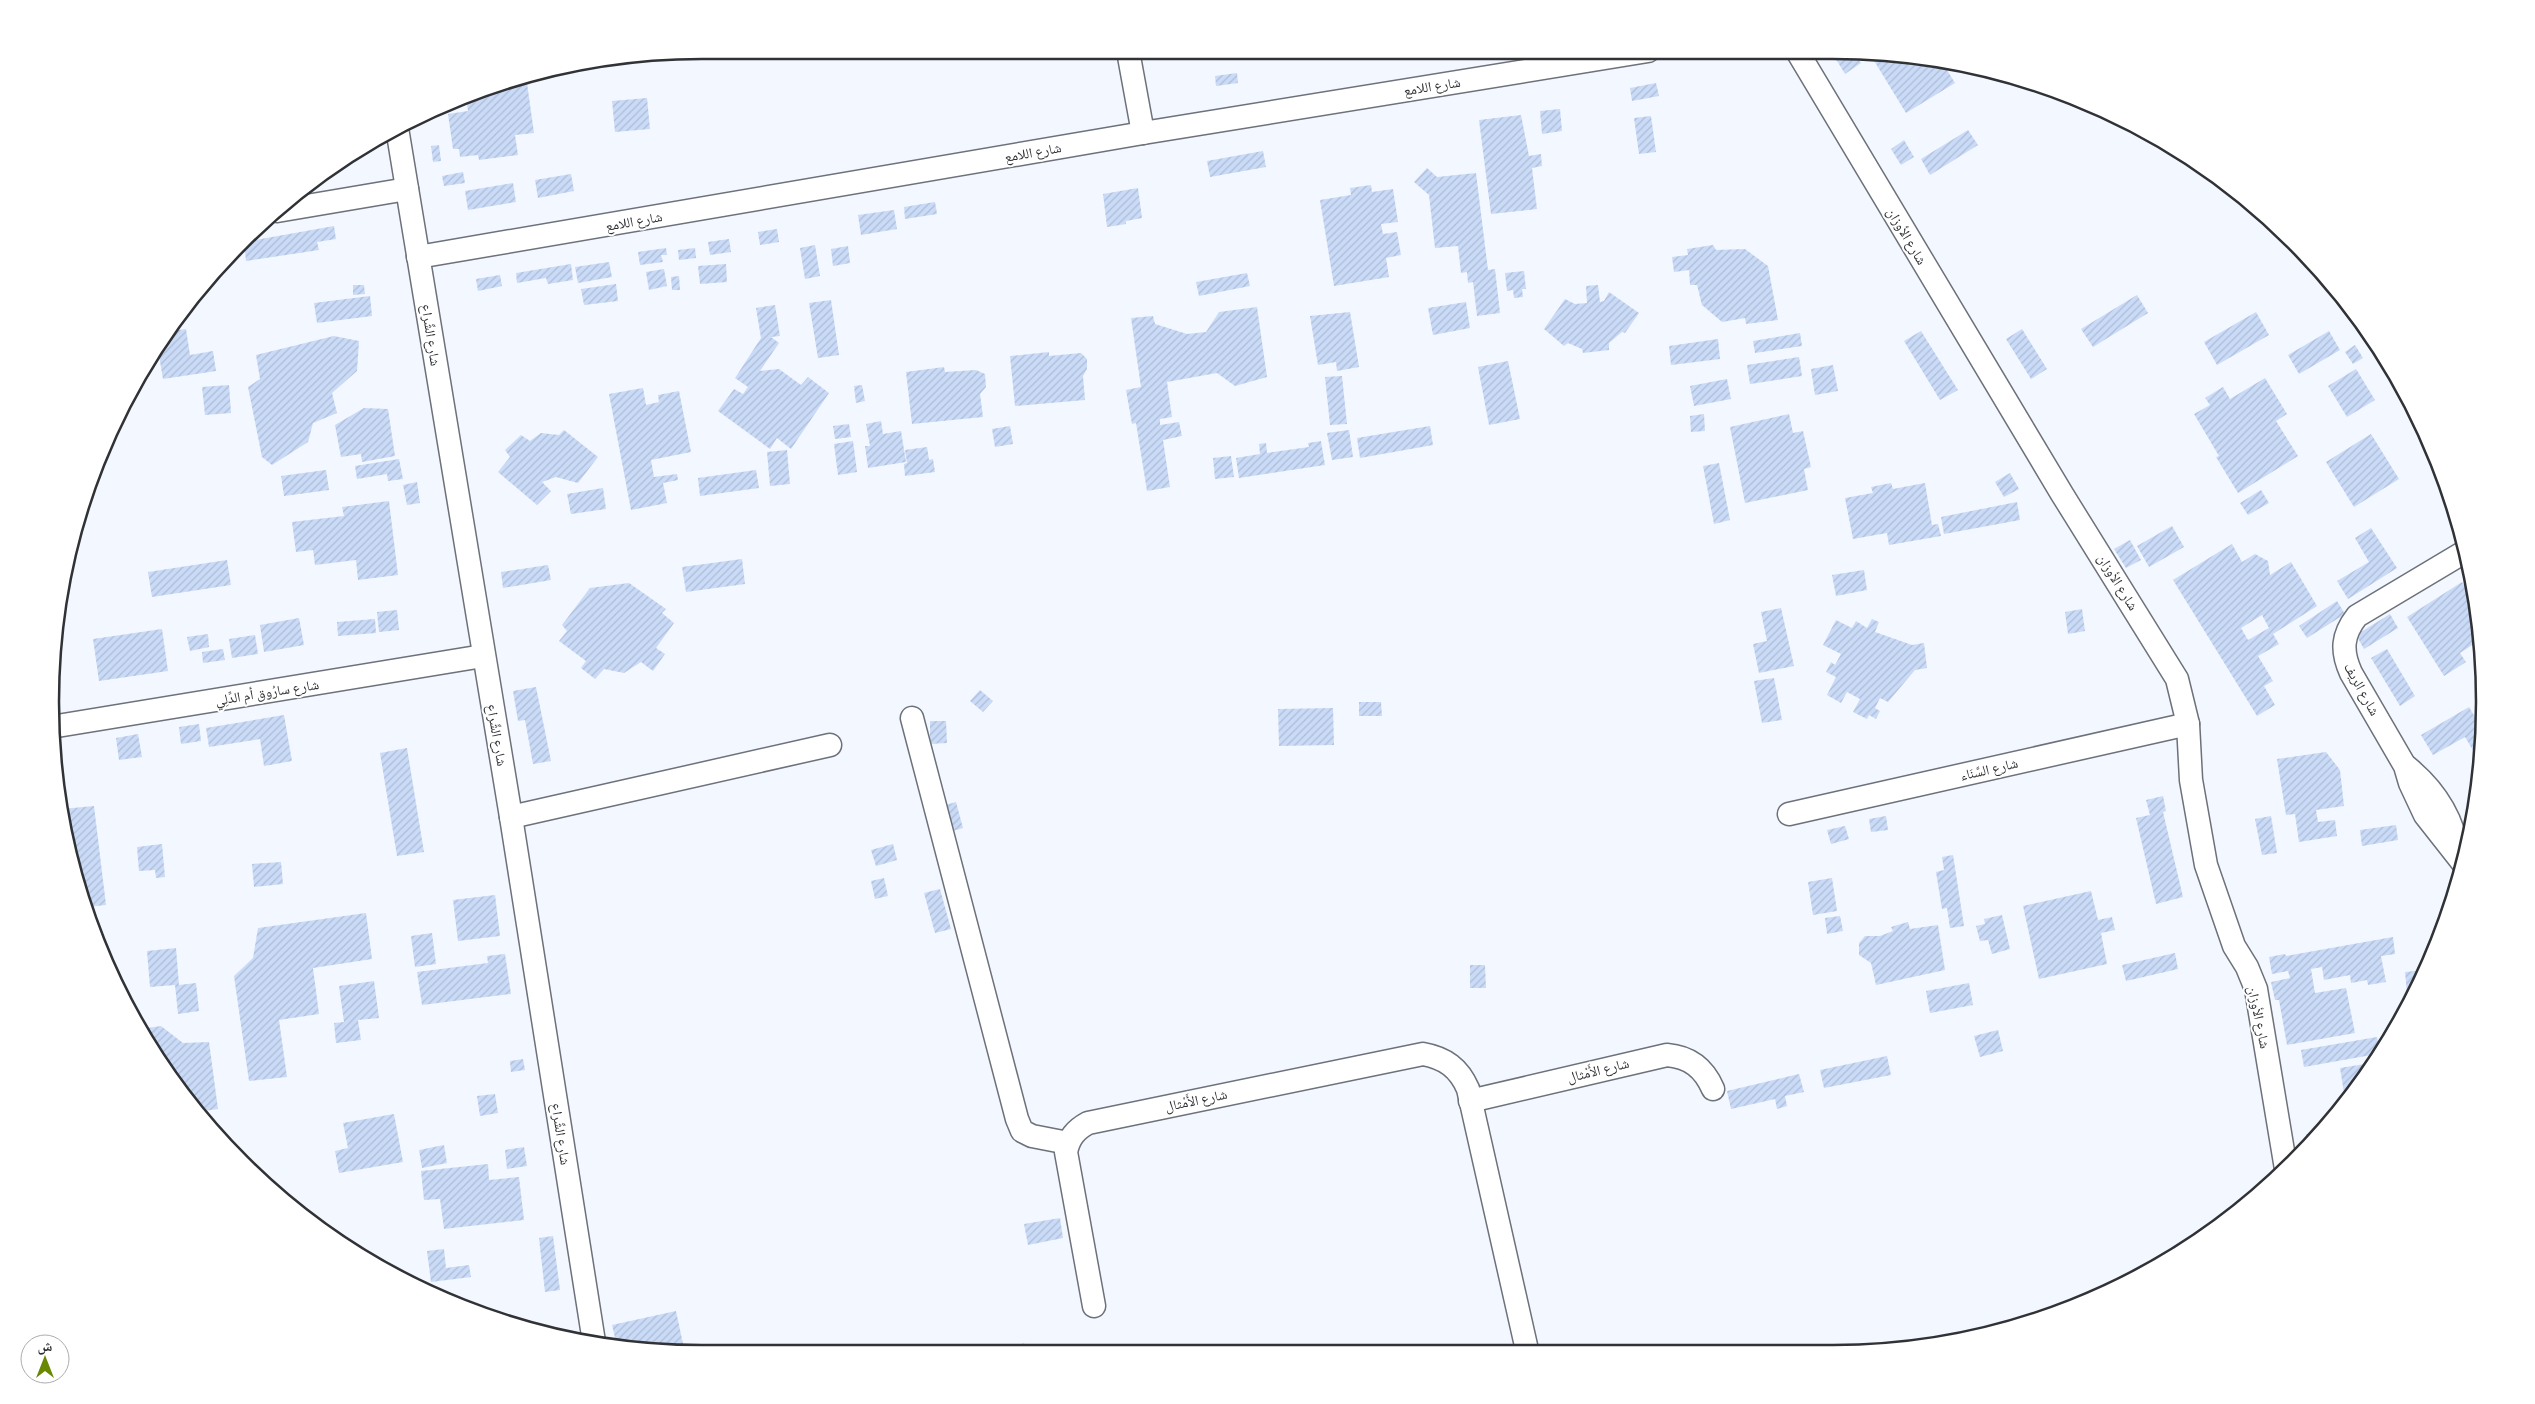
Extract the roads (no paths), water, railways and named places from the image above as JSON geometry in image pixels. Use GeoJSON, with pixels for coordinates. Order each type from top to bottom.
{"type":"FeatureCollection","features":[{"type":"Feature","properties":{"kind":"street"},"geometry":{"type":"LineString","coordinates":[[1130,59],[1143,133]]}},
{"type":"Feature","properties":{"kind":"street","name":"شارع اللامع"},"geometry":{"type":"LineString","coordinates":[[418,257],[1143,133],[1599,59]]}},
{"type":"Feature","properties":{"kind":"street","name":"شارع الأوزان"},"geometry":{"type":"LineString","coordinates":[[1802,59],[2057,486],[2166,658],[2177,679],[2188,724],[2191,780],[2196,823],[2218,906],[2234,946],[2246,966],[2256,989],[2285,1160]]}},
{"type":"Feature","properties":{"kind":"street","name":"شارع الشِّراع"},"geometry":{"type":"LineString","coordinates":[[399,135],[483,656],[511,817],[593,1336]]}},
{"type":"Feature","properties":{"kind":"street"},"geometry":{"type":"LineString","coordinates":[[289,209],[408,189]]}},
{"type":"Feature","properties":{"kind":"street","name":"شارع الريف"},"geometry":{"type":"LineString","coordinates":[[2457,855],[2425,815],[2410,783],[2405,766],[2344,659],[2343,643],[2348,628],[2358,616],[2459,555]]}},
{"type":"Feature","properties":{"kind":"street","name":"شارع سارُوق أم الدِّلِي"},"geometry":{"type":"LineString","coordinates":[[60,725],[483,656]]}},
{"type":"Feature","properties":{"kind":"street"},"geometry":{"type":"LineString","coordinates":[[912,718],[1017,1120],[1022,1131],[1032,1136],[1068,1143],[1067,1162],[1094,1306]]}},
{"type":"Feature","properties":{"kind":"street","name":"شارع السَّنَاء"},"geometry":{"type":"LineString","coordinates":[[1789,814],[2188,724]]}},
{"type":"Feature","properties":{"kind":"street"},"geometry":{"type":"LineString","coordinates":[[511,817],[830,744]]}},
{"type":"Feature","properties":{"kind":"street","name":"شارع الأَمْثال"},"geometry":{"type":"LineString","coordinates":[[1068,1143],[1073,1134],[1088,1123],[1412,1054],[1434,1056],[1452,1065],[1464,1080],[1526,1345]]}},
{"type":"Feature","properties":{"kind":"street","name":"شارع الأَمْثال"},"geometry":{"type":"LineString","coordinates":[[1470,1101],[1667,1055],[1694,1063],[1708,1078],[1713,1089]]}}]}
